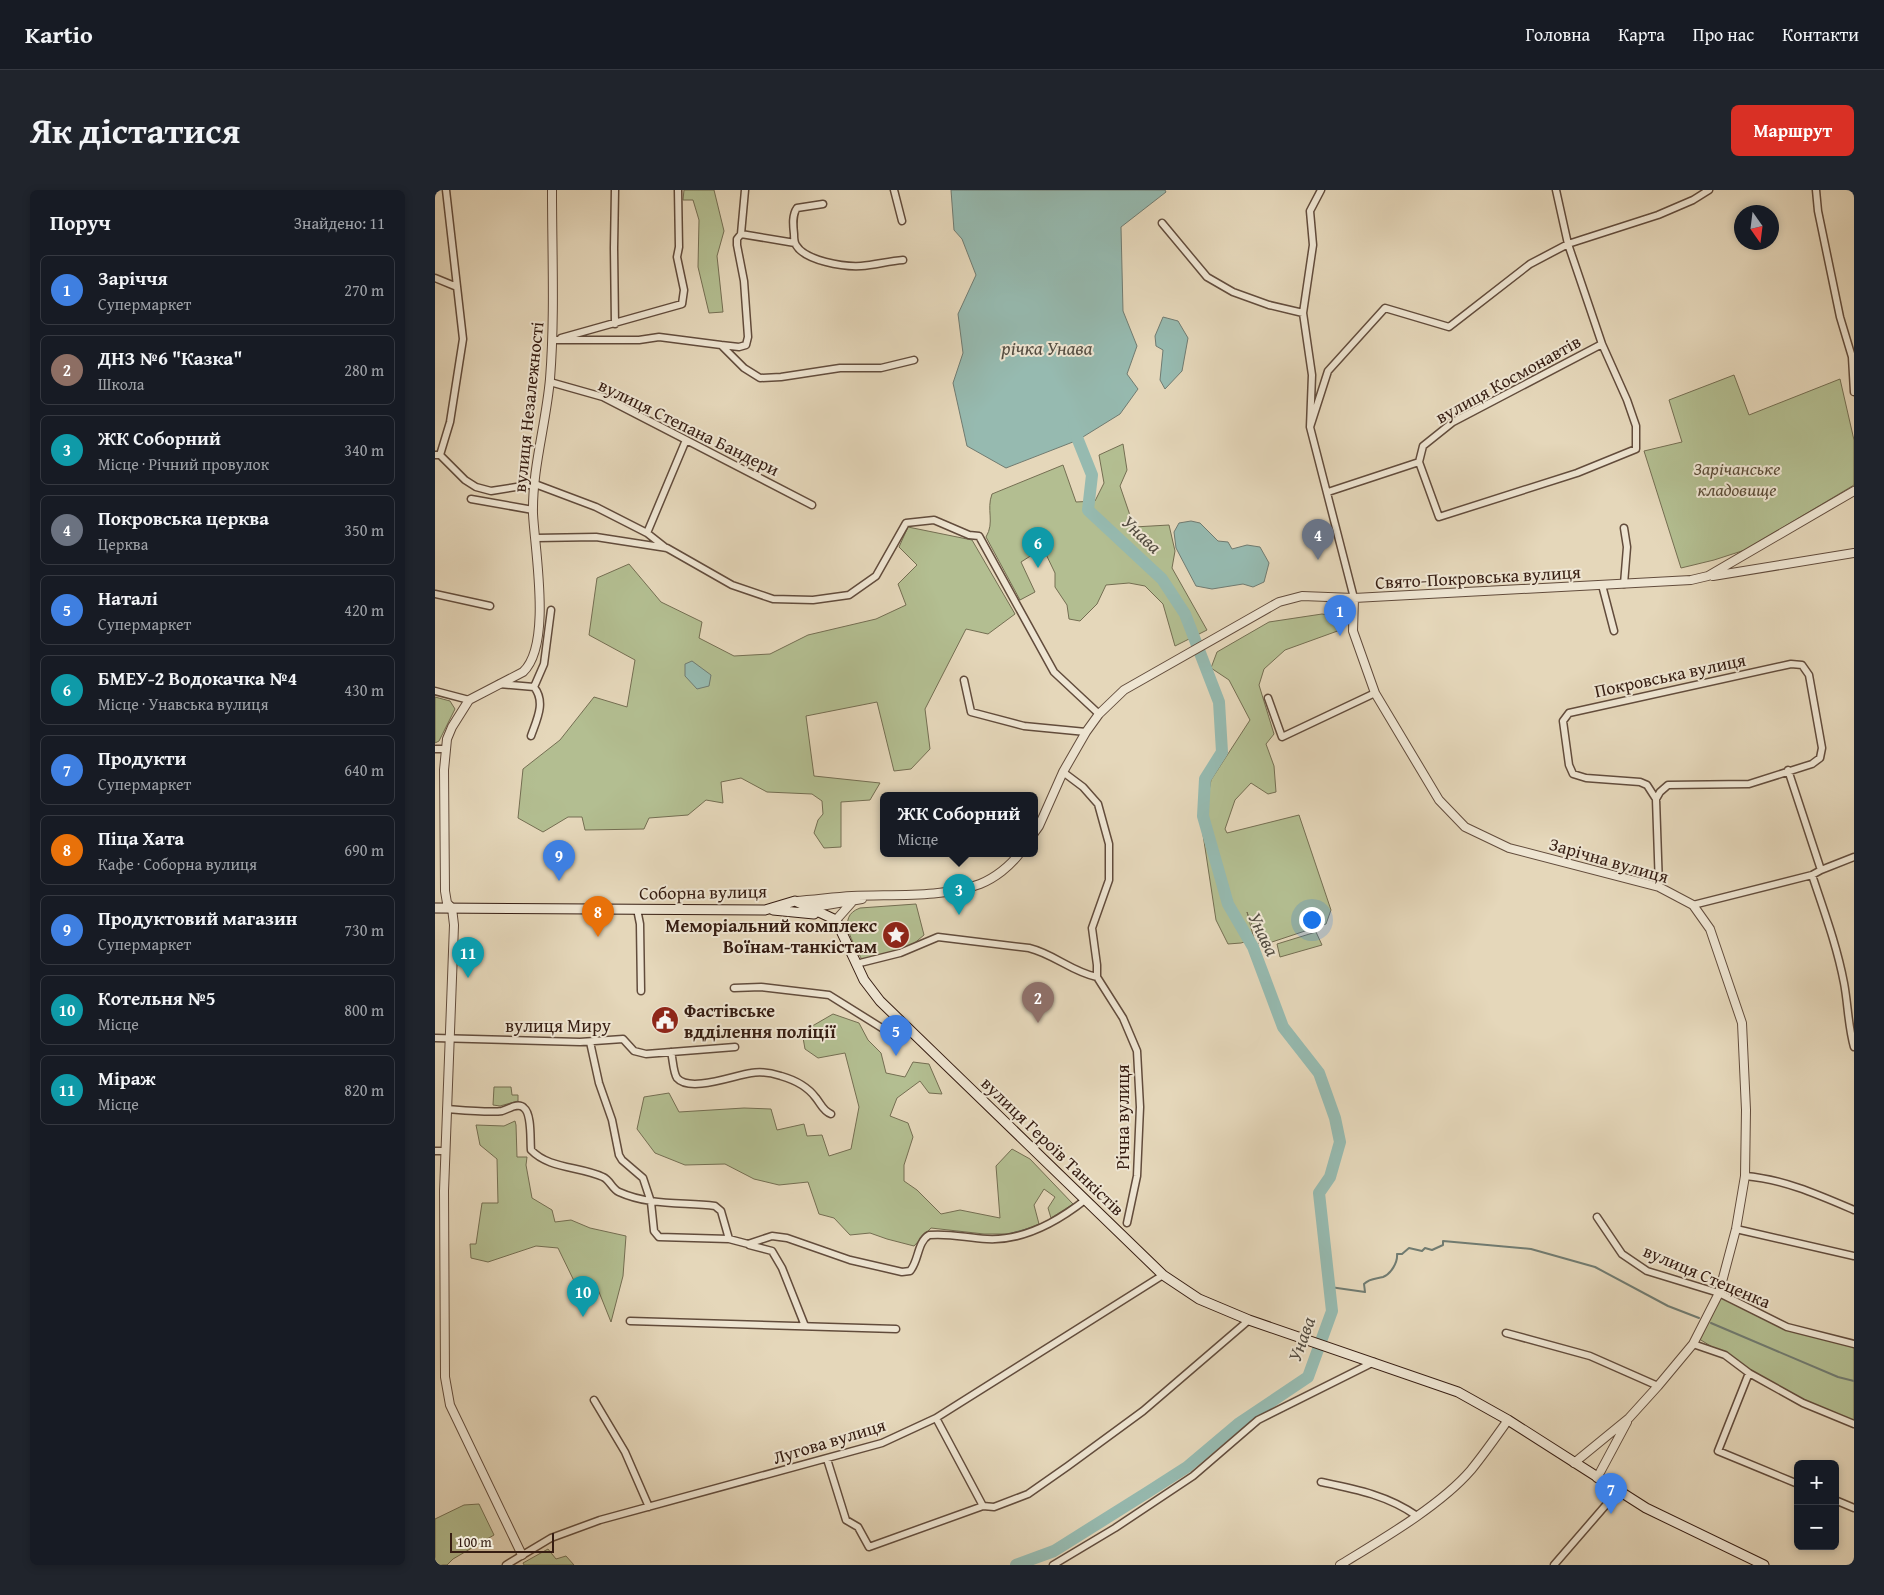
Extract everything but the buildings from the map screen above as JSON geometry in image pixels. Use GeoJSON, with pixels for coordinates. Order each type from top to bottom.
{"type":"FeatureCollection","features":[{"type":"Feature","properties":{"kind":"main road","name":"Соборна вулиця"},"geometry":{"type":"LineString","coordinates":[[435,908],[765,910],[795,901]]}},
{"type":"Feature","properties":{"kind":"main road","name":"вулиця Героїв Танкістів"},"geometry":{"type":"LineString","coordinates":[[795,901],[836,920],[839,931],[856,964],[869,987],[880,1001],[1163,1275],[1199,1299],[1249,1320],[1459,1392],[1508,1420],[1646,1508],[1764,1565]]}},
{"type":"Feature","properties":{"kind":"main road","name":"вулиця Героїв Танкістів"},"geometry":{"type":"LineString","coordinates":[[765,910],[812,910],[839,931]]}},
{"type":"Feature","properties":{"kind":"street"},"geometry":{"type":"LineString","coordinates":[[446,190],[463,339],[450,422],[438,455],[465,480],[476,487],[491,491],[509,490],[535,484],[596,507],[647,533],[667,548],[732,585],[773,599],[813,600],[849,595],[876,576],[906,523],[934,520],[969,535],[979,536],[1054,672],[1099,714]]}},
{"type":"Feature","properties":{"kind":"street","name":"вулиця Незалежності"},"geometry":{"type":"LineString","coordinates":[[469,700],[523,672],[530,666],[539,636],[539,597],[533,510],[550,382],[553,340],[552,190]]}},
{"type":"Feature","properties":{"kind":"street"},"geometry":{"type":"LineString","coordinates":[[615,190],[615,324]]}},
{"type":"Feature","properties":{"kind":"street"},"geometry":{"type":"LineString","coordinates":[[553,340],[682,304],[684,290],[677,257],[679,247],[678,190]]}},
{"type":"Feature","properties":{"kind":"street"},"geometry":{"type":"LineString","coordinates":[[553,340],[639,340],[665,337],[742,347],[746,344],[748,337],[744,281],[737,245],[737,240],[741,234],[745,190]]}},
{"type":"Feature","properties":{"kind":"street"},"geometry":{"type":"LineString","coordinates":[[894,190],[902,221]]}},
{"type":"Feature","properties":{"kind":"street"},"geometry":{"type":"LineString","coordinates":[[1038,827],[1063,772],[1086,732],[1099,714],[1124,690],[1279,602],[1302,596],[1354,598],[1310,427],[1312,375],[1303,313],[1313,245],[1310,211],[1321,190]]}},
{"type":"Feature","properties":{"kind":"street"},"geometry":{"type":"LineString","coordinates":[[1328,492],[1419,462],[1439,517],[1577,473],[1636,448],[1636,426],[1627,400],[1602,344],[1568,244],[1556,190]]}},
{"type":"Feature","properties":{"kind":"street"},"geometry":{"type":"LineString","coordinates":[[1310,427],[1328,371],[1385,308],[1449,327],[1530,264],[1568,244],[1658,215],[1693,200],[1709,190]]}},
{"type":"Feature","properties":{"kind":"street"},"geometry":{"type":"LineString","coordinates":[[1817,190],[1818,210],[1840,318],[1852,357],[1854,392]]}},
{"type":"Feature","properties":{"kind":"street"},"geometry":{"type":"LineString","coordinates":[[823,204],[797,208],[795,210],[793,222],[795,243],[801,251],[815,258],[844,265],[861,266],[903,260]]}},
{"type":"Feature","properties":{"kind":"street"},"geometry":{"type":"LineString","coordinates":[[1162,223],[1207,277],[1233,292],[1269,305],[1303,313]]}},
{"type":"Feature","properties":{"kind":"street"},"geometry":{"type":"LineString","coordinates":[[741,234],[795,243]]}},
{"type":"Feature","properties":{"kind":"street"},"geometry":{"type":"LineString","coordinates":[[435,278],[457,287]]}},
{"type":"Feature","properties":{"kind":"street"},"geometry":{"type":"LineString","coordinates":[[721,344],[744,368],[760,378],[781,378],[840,368],[881,368],[915,360]]}},
{"type":"Feature","properties":{"kind":"street","name":"вулиця Космонавтів"},"geometry":{"type":"LineString","coordinates":[[1419,462],[1423,446],[1453,422],[1602,344]]}},
{"type":"Feature","properties":{"kind":"street","name":"вулиця Степана Бандери"},"geometry":{"type":"LineString","coordinates":[[550,382],[603,397],[812,505]]}},
{"type":"Feature","properties":{"kind":"street"},"geometry":{"type":"LineString","coordinates":[[647,533],[686,440]]}},
{"type":"Feature","properties":{"kind":"street","name":"Свято-Покровська вулиця"},"geometry":{"type":"LineString","coordinates":[[1708,576],[1854,492]]}},
{"type":"Feature","properties":{"kind":"street"},"geometry":{"type":"LineString","coordinates":[[471,499],[533,510]]}},
{"type":"Feature","properties":{"kind":"street"},"geometry":{"type":"LineString","coordinates":[[1624,528],[1627,547],[1625,584]]}},
{"type":"Feature","properties":{"kind":"street"},"geometry":{"type":"LineString","coordinates":[[536,538],[596,537],[667,548]]}},
{"type":"Feature","properties":{"kind":"street","name":"Свято-Покровська вулиця"},"geometry":{"type":"LineString","coordinates":[[1354,598],[1691,580],[1854,553]]}},
{"type":"Feature","properties":{"kind":"street","name":"Свято-Покровська вулиця"},"geometry":{"type":"LineString","coordinates":[[1602,585],[1614,631]]}},
{"type":"Feature","properties":{"kind":"street"},"geometry":{"type":"LineString","coordinates":[[435,594],[490,606]]}},
{"type":"Feature","properties":{"kind":"street","name":"Зарічна вулиця"},"geometry":{"type":"LineString","coordinates":[[1354,598],[1353,631],[1375,693],[1439,800],[1465,827],[1509,848],[1659,888],[1693,905],[1710,929],[1742,1023],[1746,1110],[1745,1176],[1736,1229],[1719,1294],[1693,1344],[1657,1386],[1629,1418],[1574,1463]]}},
{"type":"Feature","properties":{"kind":"street"},"geometry":{"type":"LineString","coordinates":[[533,687],[544,664],[551,610]]}},
{"type":"Feature","properties":{"kind":"street","name":"Покровська вулиця"},"geometry":{"type":"LineString","coordinates":[[1791,664],[1802,665],[1809,675],[1822,748],[1820,758],[1812,764],[1788,770],[1749,784],[1668,785],[1660,792],[1656,799],[1652,791],[1640,782],[1586,778],[1573,774],[1569,765],[1563,721],[1565,717],[1569,713],[1791,664]]}},
{"type":"Feature","properties":{"kind":"street"},"geometry":{"type":"LineString","coordinates":[[964,680],[971,712],[1024,726],[1086,732]]}},
{"type":"Feature","properties":{"kind":"street"},"geometry":{"type":"LineString","coordinates":[[498,684],[533,687]]}},
{"type":"Feature","properties":{"kind":"street"},"geometry":{"type":"LineString","coordinates":[[531,736],[541,709],[541,702],[533,687]]}},
{"type":"Feature","properties":{"kind":"street"},"geometry":{"type":"LineString","coordinates":[[435,691],[469,700],[451,727],[445,749],[445,891],[447,903],[452,908],[453,925],[451,1038],[445,1151],[445,1377],[450,1405],[522,1555]]}},
{"type":"Feature","properties":{"kind":"street"},"geometry":{"type":"LineString","coordinates":[[1268,698],[1282,737],[1375,693]]}},
{"type":"Feature","properties":{"kind":"street"},"geometry":{"type":"LineString","coordinates":[[435,749],[445,749]]}},
{"type":"Feature","properties":{"kind":"street"},"geometry":{"type":"LineString","coordinates":[[1788,770],[1821,870]]}},
{"type":"Feature","properties":{"kind":"street","name":"Річна вулиця"},"geometry":{"type":"LineString","coordinates":[[1063,772],[1083,787],[1098,804],[1109,844],[1109,880],[1091,928],[1097,965],[1097,978],[1123,1018],[1137,1051],[1140,1106],[1137,1176],[1127,1223]]}},
{"type":"Feature","properties":{"kind":"street"},"geometry":{"type":"LineString","coordinates":[[1656,799],[1659,888]]}},
{"type":"Feature","properties":{"kind":"street","name":"Соборна вулиця"},"geometry":{"type":"LineString","coordinates":[[795,901],[950,891],[981,884],[1003,871],[1016,857]]}},
{"type":"Feature","properties":{"kind":"street"},"geometry":{"type":"LineString","coordinates":[[1693,905],[1812,875],[1854,857]]}},
{"type":"Feature","properties":{"kind":"street"},"geometry":{"type":"LineString","coordinates":[[1812,875],[1838,957],[1844,983],[1849,1030],[1854,1047]]}},
{"type":"Feature","properties":{"kind":"street"},"geometry":{"type":"LineString","coordinates":[[812,910],[816,901],[868,896]]}},
{"type":"Feature","properties":{"kind":"street"},"geometry":{"type":"LineString","coordinates":[[812,910],[876,896]]}},
{"type":"Feature","properties":{"kind":"street"},"geometry":{"type":"LineString","coordinates":[[836,920],[852,902]]}},
{"type":"Feature","properties":{"kind":"street"},"geometry":{"type":"LineString","coordinates":[[637,909],[640,924],[641,992]]}},
{"type":"Feature","properties":{"kind":"street"},"geometry":{"type":"LineString","coordinates":[[856,964],[899,953],[938,937],[1029,948],[1043,952],[1078,972],[1097,978]]}},
{"type":"Feature","properties":{"kind":"street"},"geometry":{"type":"LineString","coordinates":[[734,988],[761,987],[829,995],[885,1030],[898,1020]]}},
{"type":"Feature","properties":{"kind":"street","name":"вулиця Миру"},"geometry":{"type":"LineString","coordinates":[[435,1038],[590,1042],[623,1039],[629,1047],[646,1054],[735,1047]]}},
{"type":"Feature","properties":{"kind":"street"},"geometry":{"type":"LineString","coordinates":[[590,1042],[599,1083],[612,1120],[619,1155],[622,1160],[643,1178],[651,1202],[654,1231],[659,1237],[729,1240],[772,1251],[782,1268],[805,1326]]}},
{"type":"Feature","properties":{"kind":"street"},"geometry":{"type":"LineString","coordinates":[[671,1052],[676,1076],[679,1080],[706,1083],[752,1072],[769,1072],[797,1082],[809,1090],[825,1112],[831,1114]]}},
{"type":"Feature","properties":{"kind":"street"},"geometry":{"type":"LineString","coordinates":[[447,1109],[500,1111],[516,1106],[523,1107],[526,1109],[529,1117],[531,1150],[534,1153],[551,1162],[604,1177],[619,1192],[651,1202],[715,1206],[721,1210],[729,1240]]}},
{"type":"Feature","properties":{"kind":"street"},"geometry":{"type":"LineString","coordinates":[[435,1151],[445,1151]]}},
{"type":"Feature","properties":{"kind":"street"},"geometry":{"type":"LineString","coordinates":[[1745,1176],[1765,1178],[1784,1183],[1854,1210]]}},
{"type":"Feature","properties":{"kind":"street"},"geometry":{"type":"LineString","coordinates":[[748,1244],[771,1236],[787,1238],[850,1260],[902,1272],[910,1271],[916,1262],[923,1240],[929,1235],[961,1235],[984,1239],[1007,1239],[1054,1222],[1085,1200]]}},
{"type":"Feature","properties":{"kind":"street","name":"вулиця Стеценка"},"geometry":{"type":"LineString","coordinates":[[1597,1217],[1622,1254],[1647,1272],[1719,1294],[1787,1327],[1854,1344]]}},
{"type":"Feature","properties":{"kind":"street"},"geometry":{"type":"LineString","coordinates":[[1736,1229],[1854,1256]]}},
{"type":"Feature","properties":{"kind":"street","name":"Лугова вулиця"},"geometry":{"type":"LineString","coordinates":[[506,1565],[551,1538],[592,1523],[882,1443],[936,1418],[1163,1275]]}},
{"type":"Feature","properties":{"kind":"street"},"geometry":{"type":"LineString","coordinates":[[827,1459],[846,1520],[858,1527],[869,1547],[983,1506],[994,1507],[1028,1494],[1069,1466],[1143,1411],[1249,1320]]}},
{"type":"Feature","properties":{"kind":"street"},"geometry":{"type":"LineString","coordinates":[[630,1321],[896,1329]]}},
{"type":"Feature","properties":{"kind":"street"},"geometry":{"type":"LineString","coordinates":[[1506,1333],[1590,1356],[1657,1386]]}},
{"type":"Feature","properties":{"kind":"street"},"geometry":{"type":"LineString","coordinates":[[1693,1344],[1725,1355],[1749,1373],[1803,1403],[1854,1424]]}},
{"type":"Feature","properties":{"kind":"street"},"geometry":{"type":"LineString","coordinates":[[1053,1565],[1115,1528],[1193,1476],[1258,1420],[1374,1362]]}},
{"type":"Feature","properties":{"kind":"street"},"geometry":{"type":"LineString","coordinates":[[1749,1373],[1719,1451],[1794,1482]]}},
{"type":"Feature","properties":{"kind":"street"},"geometry":{"type":"LineString","coordinates":[[594,1400],[625,1452],[649,1507]]}},
{"type":"Feature","properties":{"kind":"street"},"geometry":{"type":"LineString","coordinates":[[936,1418],[983,1506]]}},
{"type":"Feature","properties":{"kind":"street","name":"Зарічна вулиця"},"geometry":{"type":"LineString","coordinates":[[1597,1478],[1629,1418]]}},
{"type":"Feature","properties":{"kind":"street"},"geometry":{"type":"LineString","coordinates":[[1340,1565],[1417,1516],[1448,1492],[1470,1471],[1508,1420]]}},
{"type":"Feature","properties":{"kind":"street"},"geometry":{"type":"LineString","coordinates":[[1321,1482],[1369,1492],[1405,1507],[1417,1516]]}},
{"type":"Feature","properties":{"kind":"street"},"geometry":{"type":"LineString","coordinates":[[1554,1565],[1618,1491]]}},
{"type":"Feature","properties":{"kind":"street"},"geometry":{"type":"LineString","coordinates":[[1839,1502],[1854,1508]]}},
{"type":"Feature","properties":{"kind":"green space"},"geometry":{"type":"Polygon","coordinates":[[[684,190],[714,190],[724,231],[717,256],[723,312],[709,313],[698,267],[699,220],[693,200],[683,200],[684,190]]]}},
{"type":"Feature","properties":{"kind":"green space","name":"Зарічанське кладовище"},"geometry":{"type":"Polygon","coordinates":[[[1734,375],[1749,415],[1840,379],[1854,440],[1854,485],[1745,550],[1681,568],[1644,451],[1682,442],[1669,400],[1734,375]]]}},
{"type":"Feature","properties":{"kind":"green space"},"geometry":{"type":"Polygon","coordinates":[[[1123,444],[1127,470],[1120,486],[1134,527],[1169,525],[1175,551],[1172,568],[1207,630],[1175,646],[1163,604],[1145,586],[1129,583],[1106,585],[1097,604],[1080,621],[1069,619],[1067,605],[1055,587],[1055,573],[1043,548],[1021,562],[1035,592],[1020,600],[986,537],[990,526],[990,500],[992,494],[1063,465],[1076,502],[1095,501],[1104,483],[1099,455],[1123,444]]]}},
{"type":"Feature","properties":{"kind":"green space"},"geometry":{"type":"Polygon","coordinates":[[[908,527],[972,540],[1015,614],[988,634],[966,629],[925,709],[930,749],[911,769],[894,771],[877,702],[806,716],[814,776],[880,783],[870,800],[841,802],[841,847],[824,848],[814,833],[818,820],[823,814],[822,801],[812,794],[767,792],[741,778],[721,782],[723,803],[706,800],[688,815],[649,818],[644,829],[585,830],[582,817],[568,817],[543,832],[518,818],[523,769],[560,740],[594,697],[627,707],[635,660],[589,635],[597,578],[629,564],[661,602],[702,622],[699,638],[734,656],[770,654],[808,635],[876,619],[906,605],[898,584],[917,565],[899,547],[908,527]]]}},
{"type":"Feature","properties":{"kind":"green space"},"geometry":{"type":"Polygon","coordinates":[[[1322,614],[1339,617],[1343,629],[1285,650],[1264,669],[1259,685],[1274,734],[1266,744],[1274,766],[1276,792],[1268,794],[1251,783],[1235,800],[1225,829],[1227,833],[1299,815],[1331,910],[1326,924],[1260,946],[1247,912],[1254,939],[1228,944],[1216,920],[1202,828],[1211,780],[1250,720],[1229,680],[1211,668],[1217,652],[1269,622],[1322,614]]]}},
{"type":"Feature","properties":{"kind":"green space"},"geometry":{"type":"Polygon","coordinates":[[[435,697],[450,701],[455,709],[439,741],[435,743],[435,697]]]}},
{"type":"Feature","properties":{"kind":"green space"},"geometry":{"type":"Polygon","coordinates":[[[916,904],[924,935],[911,946],[862,960],[849,931],[849,918],[853,912],[860,908],[916,904]]]}},
{"type":"Feature","properties":{"kind":"green space"},"geometry":{"type":"Polygon","coordinates":[[[1316,932],[1322,945],[1280,957],[1277,944],[1316,932]]]}},
{"type":"Feature","properties":{"kind":"green space"},"geometry":{"type":"Polygon","coordinates":[[[833,1014],[859,1023],[868,1040],[881,1053],[886,1073],[905,1077],[913,1062],[929,1064],[942,1094],[929,1093],[920,1081],[897,1098],[890,1116],[908,1123],[913,1137],[904,1165],[904,1181],[917,1190],[941,1214],[960,1210],[1000,1218],[996,1166],[1012,1149],[1030,1159],[1073,1204],[1051,1218],[1048,1208],[1055,1197],[1044,1189],[1034,1205],[1039,1224],[1013,1234],[984,1234],[931,1228],[914,1246],[870,1233],[850,1235],[834,1218],[819,1214],[808,1182],[779,1185],[754,1179],[725,1164],[685,1165],[655,1153],[637,1129],[644,1097],[669,1093],[679,1112],[744,1108],[771,1109],[777,1130],[804,1124],[807,1136],[822,1135],[829,1156],[851,1149],[859,1107],[845,1053],[818,1058],[805,1049],[802,1032],[833,1014]]]}},
{"type":"Feature","properties":{"kind":"green space"},"geometry":{"type":"Polygon","coordinates":[[[494,1087],[511,1087],[512,1095],[518,1095],[518,1101],[500,1106],[493,1105],[494,1087]]]}},
{"type":"Feature","properties":{"kind":"green space"},"geometry":{"type":"Polygon","coordinates":[[[515,1121],[517,1157],[527,1157],[526,1165],[532,1198],[552,1210],[555,1222],[571,1220],[590,1228],[626,1236],[623,1276],[611,1322],[595,1282],[577,1287],[558,1248],[536,1246],[488,1262],[471,1258],[470,1244],[476,1244],[482,1203],[498,1203],[497,1159],[480,1145],[476,1125],[504,1126],[515,1121]]]}},
{"type":"Feature","properties":{"kind":"green space"},"geometry":{"type":"Polygon","coordinates":[[[1719,1293],[1787,1327],[1854,1344],[1854,1424],[1803,1403],[1696,1337],[1719,1293]]]}},
{"type":"Feature","properties":{"kind":"green space"},"geometry":{"type":"Polygon","coordinates":[[[479,1504],[494,1535],[453,1559],[447,1565],[435,1565],[435,1519],[464,1505],[479,1504]]]}},
{"type":"Feature","properties":{"kind":"green space"},"geometry":{"type":"Polygon","coordinates":[[[548,1549],[556,1559],[566,1556],[574,1565],[524,1565],[523,1563],[548,1549]]]}},
{"type":"Feature","properties":{"kind":"water","name":"річка Унава"},"geometry":{"type":"Polygon","coordinates":[[[951,190],[1165,190],[1166,192],[1121,227],[1123,311],[1137,346],[1127,374],[1138,389],[1120,414],[1078,440],[1006,468],[967,446],[953,383],[963,353],[958,314],[976,275],[962,239],[954,230],[951,190]]]}},
{"type":"Feature","properties":{"kind":"water"},"geometry":{"type":"Polygon","coordinates":[[[1163,317],[1178,321],[1188,338],[1182,371],[1165,389],[1160,380],[1163,350],[1156,346],[1155,336],[1163,317]]]}},
{"type":"Feature","properties":{"kind":"water"},"geometry":{"type":"Polygon","coordinates":[[[1191,521],[1200,523],[1218,541],[1228,542],[1232,549],[1247,545],[1260,547],[1269,563],[1264,582],[1253,587],[1243,584],[1212,589],[1196,586],[1176,548],[1174,532],[1179,523],[1191,521]]]}},
{"type":"Feature","properties":{"kind":"water"},"geometry":{"type":"Polygon","coordinates":[[[692,661],[711,675],[709,686],[697,689],[685,676],[685,664],[692,661]]]}},
{"type":"Feature","properties":{"kind":"waterway","name":"Унава"},"geometry":{"type":"LineString","coordinates":[[1016,1565],[1054,1551],[1187,1467],[1238,1424],[1308,1377],[1332,1311],[1319,1193],[1330,1177],[1340,1142],[1335,1118],[1319,1073],[1283,1027],[1253,947],[1228,904],[1203,816],[1205,779],[1222,752],[1219,702],[1185,614],[1162,579],[1088,510],[1092,475],[1078,440],[1074,423]]}},
{"type":"Feature","properties":{"kind":"waterway"},"geometry":{"type":"LineString","coordinates":[[1010,1234],[1032,1228]]}},
{"type":"Feature","properties":{"kind":"waterway"},"geometry":{"type":"LineString","coordinates":[[943,1232],[963,1233]]}},
{"type":"Feature","properties":{"kind":"waterway"},"geometry":{"type":"LineString","coordinates":[[1330,1287],[1365,1292],[1364,1284],[1366,1282],[1383,1277],[1391,1271],[1397,1254],[1402,1254],[1409,1248],[1422,1251],[1425,1248],[1432,1250],[1443,1245],[1443,1241],[1531,1249],[1595,1267],[1668,1306],[1699,1318]]}},
{"type":"Feature","properties":{"kind":"waterway"},"geometry":{"type":"LineString","coordinates":[[1711,1323],[1838,1377],[1854,1381]]}},
{"type":"Feature","properties":{"kind":"place","name":"Покровська церква"},"geometry":{"type":"Point","coordinates":[1318,560]}},
{"type":"Feature","properties":{"kind":"place","name":"БМЕУ-2 Водокачка №4"},"geometry":{"type":"Point","coordinates":[1038,568]}},
{"type":"Feature","properties":{"kind":"place","name":"Заріччя"},"geometry":{"type":"Point","coordinates":[1340,636]}},
{"type":"Feature","properties":{"kind":"place","name":"Продуктовий магазин"},"geometry":{"type":"Point","coordinates":[559,881]}},
{"type":"Feature","properties":{"kind":"place","name":"ЖК Соборний"},"geometry":{"type":"Point","coordinates":[959,915]}},
{"type":"Feature","properties":{"kind":"place","name":"Меморіальний комплекс Воїнам-танкістам"},"geometry":{"type":"Point","coordinates":[896,935]}},
{"type":"Feature","properties":{"kind":"place","name":"Піца Хата"},"geometry":{"type":"Point","coordinates":[598,937]}},
{"type":"Feature","properties":{"kind":"place","name":"Міраж"},"geometry":{"type":"Point","coordinates":[468,978]}},
{"type":"Feature","properties":{"kind":"place","name":"Фастівське вдділення поліції"},"geometry":{"type":"Point","coordinates":[665,1020]}},
{"type":"Feature","properties":{"kind":"place","name":"ДНЗ №6 \"Казка\""},"geometry":{"type":"Point","coordinates":[1038,1023]}},
{"type":"Feature","properties":{"kind":"place","name":"Наталі"},"geometry":{"type":"Point","coordinates":[896,1056]}},
{"type":"Feature","properties":{"kind":"place","name":"Котельня №5"},"geometry":{"type":"Point","coordinates":[583,1317]}},
{"type":"Feature","properties":{"kind":"place","name":"Продукти"},"geometry":{"type":"Point","coordinates":[1611,1514]}}]}
